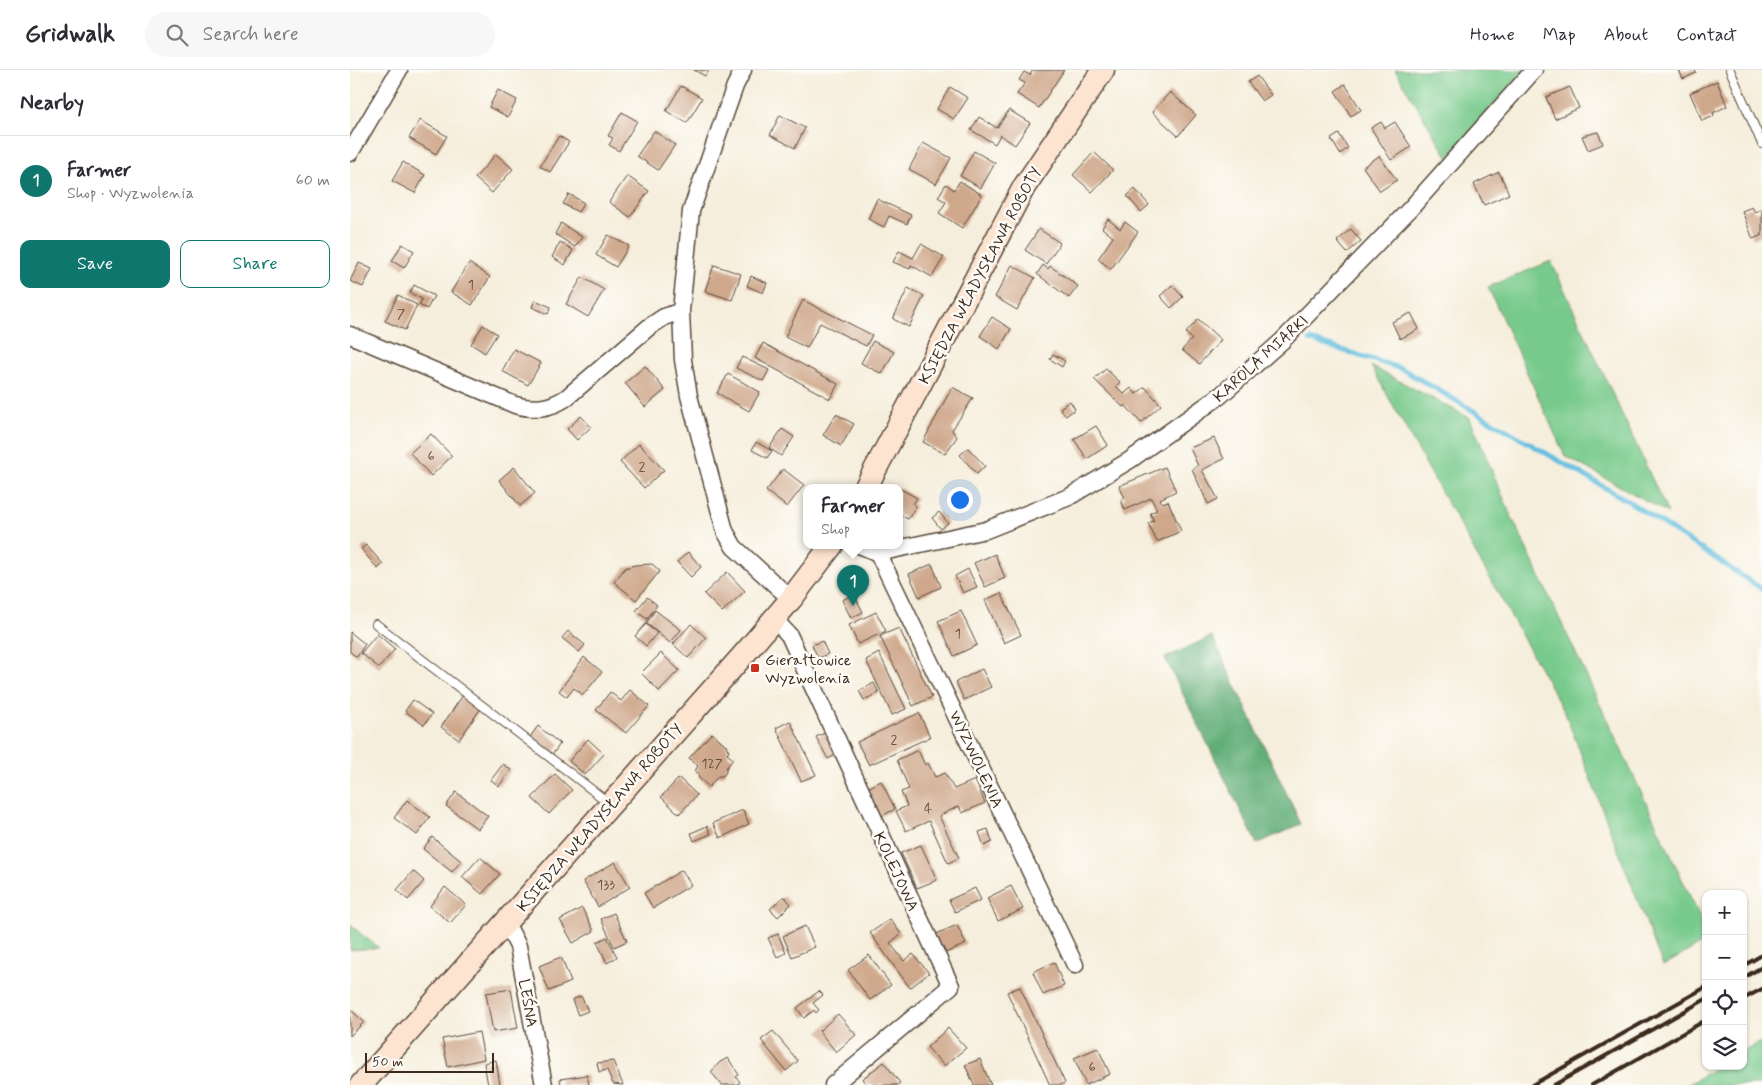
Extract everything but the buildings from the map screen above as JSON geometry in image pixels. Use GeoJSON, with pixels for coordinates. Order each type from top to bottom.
{"type":"FeatureCollection","features":[{"type":"Feature","properties":{"kind":"main road","name":"KSIĘDZA WŁADYSŁAWA ROBOTY"},"geometry":{"type":"LineString","coordinates":[[868,484],[1024,187],[1103,70]]}},
{"type":"Feature","properties":{"kind":"main road","name":"KSIĘDZA WŁADYSŁAWA ROBOTY"},"geometry":{"type":"LineString","coordinates":[[367,1083],[774,619],[829,549]]}},
{"type":"Feature","properties":{"kind":"street"},"geometry":{"type":"LineString","coordinates":[[350,153],[399,70]]}},
{"type":"Feature","properties":{"kind":"street"},"geometry":{"type":"LineString","coordinates":[[744,70],[735,86],[691,211],[681,311],[683,360],[689,396],[725,531],[734,547],[791,599]]}},
{"type":"Feature","properties":{"kind":"street","name":"KAROLA MIARKI"},"geometry":{"type":"LineString","coordinates":[[903,548],[986,530],[1069,497],[1130,460],[1221,395],[1282,341],[1371,250],[1534,70]]}},
{"type":"Feature","properties":{"kind":"street"},"geometry":{"type":"LineString","coordinates":[[350,334],[515,405],[540,409],[556,404],[566,398],[649,327],[664,317],[681,311]]}},
{"type":"Feature","properties":{"kind":"street"},"geometry":{"type":"LineString","coordinates":[[868,549],[878,553]]}},
{"type":"Feature","properties":{"kind":"street","name":"KAROLA MIARKI"},"geometry":{"type":"LineString","coordinates":[[878,553],[897,549]]}},
{"type":"Feature","properties":{"kind":"street","name":"WYZWOLENIA"},"geometry":{"type":"LineString","coordinates":[[878,553],[1075,965]]}},
{"type":"Feature","properties":{"kind":"street","name":"KOLEJOWA"},"geometry":{"type":"LineString","coordinates":[[774,619],[789,635],[951,986],[833,1085]]}},
{"type":"Feature","properties":{"kind":"street","name":"LEŚNA"},"geometry":{"type":"LineString","coordinates":[[506,923],[518,946],[544,1085]]}},
{"type":"Feature","properties":{"kind":"lane"},"geometry":{"type":"LineString","coordinates":[[1730,70],[1762,144]]}},
{"type":"Feature","properties":{"kind":"lane"},"geometry":{"type":"LineString","coordinates":[[376,624],[485,706],[611,805]]}},
{"type":"Feature","properties":{"kind":"green space"},"geometry":{"type":"Polygon","coordinates":[[[1395,70],[1524,70],[1448,158],[1395,70]]]}},
{"type":"Feature","properties":{"kind":"green space"},"geometry":{"type":"Polygon","coordinates":[[[1551,261],[1668,513],[1565,456],[1488,287],[1551,261]]]}},
{"type":"Feature","properties":{"kind":"green space"},"geometry":{"type":"Polygon","coordinates":[[[1371,366],[1470,418],[1508,509],[1702,921],[1702,943],[1663,966],[1565,713],[1371,366]]]}},
{"type":"Feature","properties":{"kind":"green space"},"geometry":{"type":"Polygon","coordinates":[[[1212,636],[1301,824],[1257,844],[1165,658],[1212,636]]]}},
{"type":"Feature","properties":{"kind":"green space"},"geometry":{"type":"Polygon","coordinates":[[[350,925],[379,948],[350,950],[350,925]]]}},
{"type":"Feature","properties":{"kind":"green space"},"geometry":{"type":"Polygon","coordinates":[[[1762,1041],[1762,1085],[1687,1085],[1712,1070],[1747,1070],[1747,1050],[1762,1041]]]}},
{"type":"Feature","properties":{"kind":"waterway"},"geometry":{"type":"LineString","coordinates":[[1310,340],[1402,369],[1628,501],[1762,589]]}},
{"type":"Feature","properties":{"kind":"railway"},"geometry":{"type":"LineString","coordinates":[[1747,964],[1762,955]]}},
{"type":"Feature","properties":{"kind":"railway"},"geometry":{"type":"LineString","coordinates":[[1747,976],[1762,967]]}},
{"type":"Feature","properties":{"kind":"railway"},"geometry":{"type":"LineString","coordinates":[[1532,1085],[1702,989]]}},
{"type":"Feature","properties":{"kind":"railway"},"geometry":{"type":"LineString","coordinates":[[1747,997],[1762,989]]}},
{"type":"Feature","properties":{"kind":"railway"},"geometry":{"type":"LineString","coordinates":[[1554,1085],[1702,1001]]}},
{"type":"Feature","properties":{"kind":"railway"},"geometry":{"type":"LineString","coordinates":[[1592,1085],[1702,1022]]}},
{"type":"Feature","properties":{"kind":"place","name":"Farmer"},"geometry":{"type":"Point","coordinates":[853,606]}},
{"type":"Feature","properties":{"kind":"place","name":"Gierałtowice Wyzwolenia"},"geometry":{"type":"Point","coordinates":[755,668]}}]}
